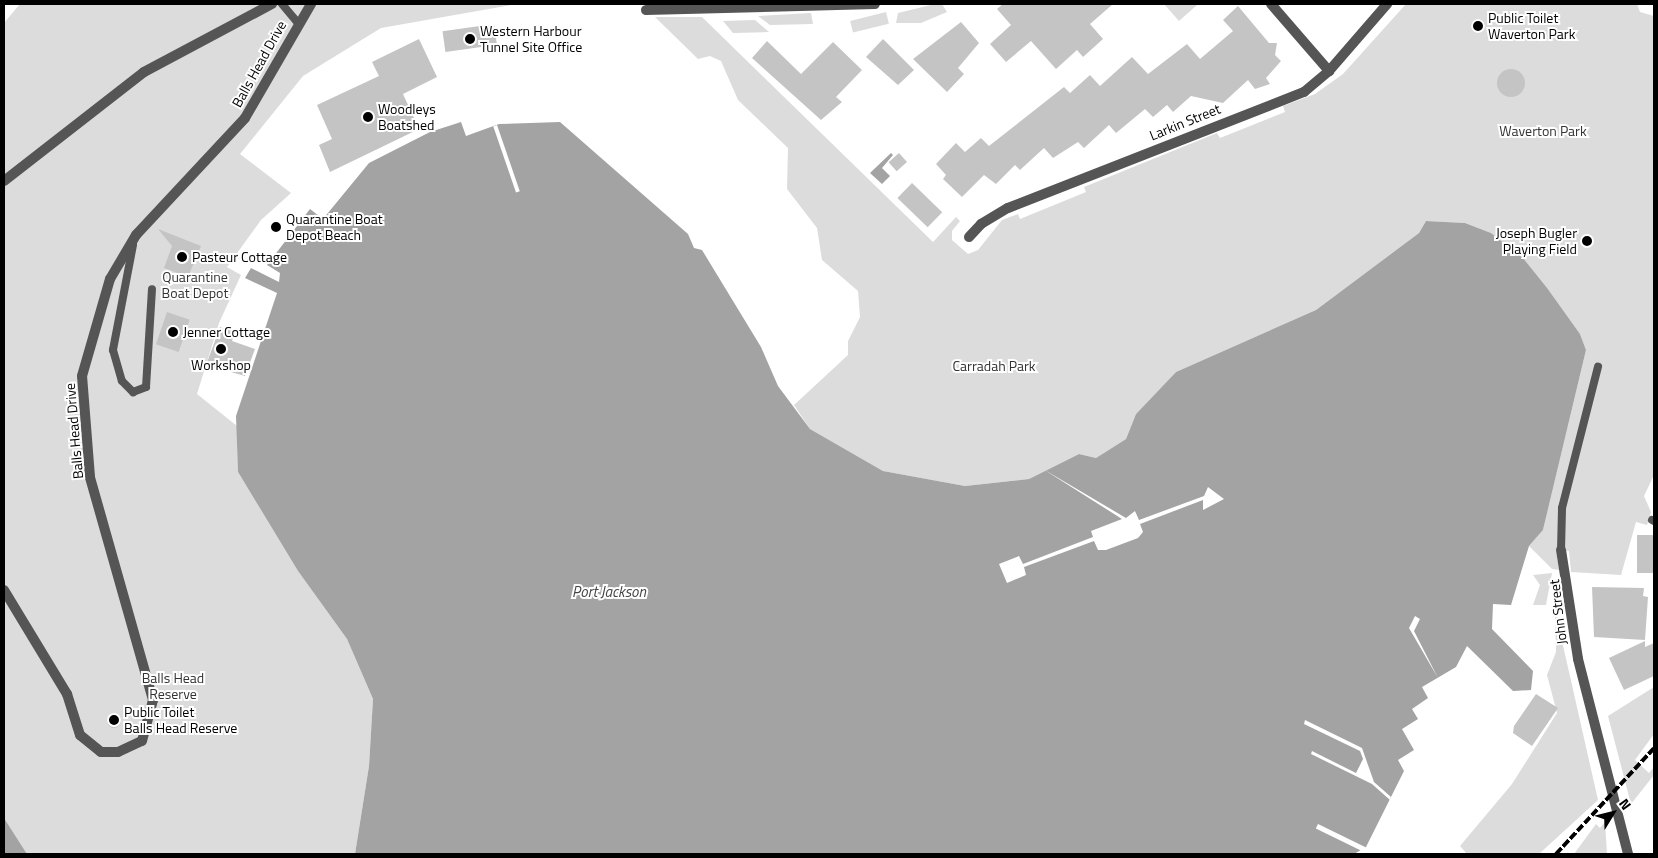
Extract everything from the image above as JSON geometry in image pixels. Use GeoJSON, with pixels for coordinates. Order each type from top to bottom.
{"type":"FeatureCollection","features":[{"type":"Feature","properties":{"kind":"street","name":"Balls Head Drive"},"geometry":{"type":"LineString","coordinates":[[4,181],[144,72],[272,4]]}},
{"type":"Feature","properties":{"kind":"street","name":"Balls Head Drive"},"geometry":{"type":"LineString","coordinates":[[4,590],[67,694],[80,734],[101,752],[118,752],[142,741],[153,700],[90,477],[82,376],[110,279],[136,235],[245,118],[298,23],[311,4]]}},
{"type":"Feature","properties":{"kind":"street"},"geometry":{"type":"LineString","coordinates":[[646,10],[875,4]]}},
{"type":"Feature","properties":{"kind":"street"},"geometry":{"type":"LineString","coordinates":[[1271,4],[1329,71]]}},
{"type":"Feature","properties":{"kind":"street","name":"Larkin Street"},"geometry":{"type":"LineString","coordinates":[[969,236],[981,224],[1006,209],[1304,92],[1329,71],[1388,4]]}},
{"type":"Feature","properties":{"kind":"street","name":"John Street"},"geometry":{"type":"LineString","coordinates":[[1561,550],[1578,659],[1628,854]]}},
{"type":"Feature","properties":{"kind":"lane"},"geometry":{"type":"LineString","coordinates":[[282,4],[298,23]]}},
{"type":"Feature","properties":{"kind":"lane"},"geometry":{"type":"LineString","coordinates":[[136,235],[113,339],[118,372],[133,392],[146,387],[152,289]]}},
{"type":"Feature","properties":{"kind":"lane","name":"John Street"},"geometry":{"type":"LineString","coordinates":[[1561,550],[1562,508],[1598,367]]}},
{"type":"Feature","properties":{"kind":"green space","name":"Balls Head Reserve"},"geometry":{"type":"Polygon","coordinates":[[[20,4],[517,4],[381,28],[303,76],[240,154],[291,193],[261,220],[227,267],[241,275],[219,323],[197,394],[237,426],[238,472],[298,571],[347,639],[373,699],[369,766],[355,854],[27,854],[4,818],[4,23],[20,4]]]}},
{"type":"Feature","properties":{"kind":"green space"},"geometry":{"type":"Polygon","coordinates":[[[942,4],[947,12],[921,23],[896,23],[898,13],[942,4]]]}},
{"type":"Feature","properties":{"kind":"green space"},"geometry":{"type":"Polygon","coordinates":[[[1164,4],[1196,4],[1197,5],[1179,21],[1164,4]]]}},
{"type":"Feature","properties":{"kind":"green space","name":"Carradah Park"},"geometry":{"type":"Polygon","coordinates":[[[1406,4],[1637,4],[1640,12],[1654,16],[1654,475],[1644,496],[1651,512],[1647,525],[1636,522],[1621,575],[1571,572],[1569,551],[1556,550],[1559,570],[1552,569],[1529,546],[1543,530],[1586,350],[1580,334],[1523,258],[1491,233],[1465,223],[1426,221],[1419,233],[1316,310],[1176,372],[1136,414],[1126,439],[1096,458],[1079,454],[1029,479],[965,486],[883,471],[810,429],[794,405],[848,355],[848,341],[860,317],[858,291],[822,260],[817,228],[787,189],[788,148],[738,100],[721,61],[710,56],[698,59],[655,17],[702,17],[933,242],[956,217],[960,221],[952,231],[952,240],[968,254],[978,250],[1002,220],[1018,214],[1020,219],[1086,192],[1084,187],[1217,133],[1220,138],[1285,112],[1283,106],[1315,94],[1343,74],[1406,4]]]}},
{"type":"Feature","properties":{"kind":"green space"},"geometry":{"type":"Polygon","coordinates":[[[886,12],[889,24],[853,33],[850,21],[886,12]]]}},
{"type":"Feature","properties":{"kind":"green space"},"geometry":{"type":"Polygon","coordinates":[[[811,13],[813,24],[770,25],[758,16],[811,13]]]}},
{"type":"Feature","properties":{"kind":"green space"},"geometry":{"type":"Polygon","coordinates":[[[755,20],[769,32],[733,33],[723,21],[755,20]]]}},
{"type":"Feature","properties":{"kind":"green space"},"geometry":{"type":"Polygon","coordinates":[[[1552,573],[1546,605],[1533,605],[1540,585],[1533,575],[1552,573]]]}},
{"type":"Feature","properties":{"kind":"green space"},"geometry":{"type":"Polygon","coordinates":[[[1555,610],[1598,800],[1539,854],[1467,854],[1460,846],[1512,784],[1557,713],[1547,675],[1556,652],[1555,610]]]}},
{"type":"Feature","properties":{"kind":"green space"},"geometry":{"type":"Polygon","coordinates":[[[1654,687],[1654,734],[1635,760],[1649,773],[1654,767],[1654,775],[1631,804],[1608,716],[1654,687]]]}},
{"type":"Feature","properties":{"kind":"green space"},"geometry":{"type":"Polygon","coordinates":[[[1605,822],[1607,854],[1574,854],[1596,824],[1600,828],[1605,822]]]}},
{"type":"Feature","properties":{"kind":"water","name":"Port Jackson"},"geometry":{"type":"Polygon","coordinates":[[[461,122],[466,136],[499,124],[560,122],[688,234],[694,248],[702,250],[761,347],[778,386],[810,429],[883,471],[965,486],[1029,479],[1079,454],[1096,458],[1126,439],[1136,414],[1176,372],[1316,310],[1419,233],[1426,221],[1465,223],[1491,233],[1523,258],[1580,334],[1586,350],[1543,530],[1529,546],[1511,605],[1493,604],[1492,629],[1533,671],[1531,690],[1513,691],[1467,646],[1456,667],[1422,687],[1428,698],[1412,709],[1418,719],[1402,729],[1414,750],[1398,760],[1404,771],[1366,847],[1354,854],[355,854],[369,766],[373,699],[347,639],[298,571],[238,472],[236,416],[277,293],[245,278],[251,268],[279,282],[280,273],[267,265],[310,209],[323,219],[369,163],[430,132],[461,122]]]}},
{"type":"Feature","properties":{"kind":"water"},"geometry":{"type":"Polygon","coordinates":[[[891,153],[893,155],[882,168],[890,176],[882,184],[870,173],[891,153]]]}},
{"type":"Feature","properties":{"kind":"water"},"geometry":{"type":"Polygon","coordinates":[[[4,818],[27,854],[4,854],[4,818]]]}},
{"type":"Feature","properties":{"kind":"pier"},"geometry":{"type":"Polygon","coordinates":[[[497,125],[520,191],[516,192],[493,126],[497,125]]]}},
{"type":"Feature","properties":{"kind":"pier"},"geometry":{"type":"Polygon","coordinates":[[[1043,469],[1126,518],[1135,511],[1139,520],[1204,496],[1208,487],[1224,499],[1203,510],[1203,500],[1140,524],[1143,532],[1138,538],[1106,550],[1098,550],[1094,541],[1024,567],[1026,575],[1007,583],[999,564],[1019,556],[1023,564],[1093,537],[1091,531],[1122,519],[1043,469]]]}},
{"type":"Feature","properties":{"kind":"pier"},"geometry":{"type":"Polygon","coordinates":[[[1415,616],[1420,619],[1414,631],[1438,678],[1409,628],[1415,616]]]}},
{"type":"Feature","properties":{"kind":"pier"},"geometry":{"type":"Polygon","coordinates":[[[1305,720],[1362,748],[1374,782],[1391,797],[1390,800],[1372,784],[1311,754],[1312,751],[1356,773],[1363,759],[1360,751],[1304,724],[1305,720]]]}},
{"type":"Feature","properties":{"kind":"pier"},"geometry":{"type":"Polygon","coordinates":[[[1318,824],[1366,847],[1363,852],[1316,828],[1318,824]]]}},
{"type":"Feature","properties":{"kind":"building"},"geometry":{"type":"Polygon","coordinates":[[[1003,4],[1113,4],[1090,24],[1103,39],[1083,57],[1077,50],[1056,69],[1031,41],[1006,62],[990,44],[1011,25],[997,9],[1003,4]]]}},
{"type":"Feature","properties":{"kind":"building"},"geometry":{"type":"Polygon","coordinates":[[[1238,6],[1269,43],[1277,43],[1275,55],[1281,61],[1266,78],[1270,84],[1255,89],[1248,80],[1223,103],[1191,96],[1173,112],[1167,105],[1153,117],[1145,109],[1116,133],[1109,125],[1084,148],[1078,142],[1053,158],[1044,148],[1020,170],[1015,165],[996,184],[984,175],[962,197],[943,179],[946,175],[936,164],[956,143],[965,152],[981,138],[989,146],[1064,87],[1070,93],[1090,75],[1100,86],[1132,57],[1148,74],[1187,44],[1200,59],[1233,31],[1223,20],[1238,6]]]}},
{"type":"Feature","properties":{"kind":"building","name":"Public Toilet Waverton Park"},"geometry":{"type":"Polygon","coordinates":[[[1475,19],[1481,19],[1485,26],[1481,33],[1475,33],[1471,29],[1471,23],[1475,19]]]}},
{"type":"Feature","properties":{"kind":"building"},"geometry":{"type":"Polygon","coordinates":[[[961,22],[979,43],[958,68],[964,74],[947,92],[913,59],[961,22]]]}},
{"type":"Feature","properties":{"kind":"building","name":"Western Harbour Tunnel Site Office"},"geometry":{"type":"Polygon","coordinates":[[[494,24],[497,45],[445,52],[443,31],[494,24]]]}},
{"type":"Feature","properties":{"kind":"building","name":"Woodleys Boatshed"},"geometry":{"type":"Polygon","coordinates":[[[419,39],[437,77],[403,94],[419,129],[330,172],[319,145],[332,139],[317,105],[379,76],[372,62],[419,39]]]}},
{"type":"Feature","properties":{"kind":"building"},"geometry":{"type":"Polygon","coordinates":[[[883,39],[914,70],[898,85],[866,57],[883,39]]]}},
{"type":"Feature","properties":{"kind":"building"},"geometry":{"type":"Polygon","coordinates":[[[767,41],[801,74],[833,42],[862,70],[836,97],[842,102],[821,120],[752,58],[767,41]]]}},
{"type":"Feature","properties":{"kind":"building"},"geometry":{"type":"Polygon","coordinates":[[[1511,69],[1521,73],[1525,83],[1521,93],[1511,97],[1501,93],[1497,83],[1501,73],[1511,69]]]}},
{"type":"Feature","properties":{"kind":"building"},"geometry":{"type":"Polygon","coordinates":[[[899,153],[907,162],[897,171],[889,162],[899,153]]]}},
{"type":"Feature","properties":{"kind":"building"},"geometry":{"type":"Polygon","coordinates":[[[912,183],[942,212],[928,227],[897,198],[912,183]]]}},
{"type":"Feature","properties":{"kind":"building","name":"Pasteur Cottage"},"geometry":{"type":"Polygon","coordinates":[[[158,229],[201,246],[188,277],[164,268],[172,246],[158,229]]]}},
{"type":"Feature","properties":{"kind":"building","name":"Jenner Cottage"},"geometry":{"type":"Polygon","coordinates":[[[167,312],[190,320],[179,352],[156,344],[167,312]]]}},
{"type":"Feature","properties":{"kind":"building"},"geometry":{"type":"Polygon","coordinates":[[[220,327],[235,332],[232,341],[255,349],[245,376],[206,365],[220,327]]]}},
{"type":"Feature","properties":{"kind":"building"},"geometry":{"type":"Polygon","coordinates":[[[1637,535],[1654,535],[1654,573],[1637,573],[1637,535]]]}},
{"type":"Feature","properties":{"kind":"building"},"geometry":{"type":"Polygon","coordinates":[[[1592,587],[1644,588],[1643,596],[1648,597],[1645,640],[1594,637],[1592,587]]]}},
{"type":"Feature","properties":{"kind":"building"},"geometry":{"type":"Polygon","coordinates":[[[1645,641],[1645,647],[1654,643],[1654,676],[1624,690],[1609,658],[1645,641]]]}},
{"type":"Feature","properties":{"kind":"building"},"geometry":{"type":"Polygon","coordinates":[[[1536,694],[1558,708],[1532,746],[1513,733],[1514,726],[1536,694]]]}},
{"type":"Feature","properties":{"kind":"building","name":"Public Toilet Balls Head Reserve"},"geometry":{"type":"Polygon","coordinates":[[[111,714],[117,714],[121,721],[117,728],[111,728],[107,724],[107,718],[111,714]]]}},
{"type":"Feature","properties":{"kind":"railway"},"geometry":{"type":"LineString","coordinates":[[1556,854],[1654,748]]}},
{"type":"Feature","properties":{"kind":"place","name":"Public Toilet Waverton Park"},"geometry":{"type":"Point","coordinates":[1478,26]}},
{"type":"Feature","properties":{"kind":"place","name":"Western Harbour Tunnel Site Office"},"geometry":{"type":"Point","coordinates":[470,39]}},
{"type":"Feature","properties":{"kind":"place","name":"Woodleys Boatshed"},"geometry":{"type":"Point","coordinates":[368,117]}},
{"type":"Feature","properties":{"kind":"place","name":"Quarantine Boat Depot Beach"},"geometry":{"type":"Point","coordinates":[276,227]}},
{"type":"Feature","properties":{"kind":"place","name":"Joseph Bugler Playing Field"},"geometry":{"type":"Point","coordinates":[1587,241]}},
{"type":"Feature","properties":{"kind":"place","name":"Pasteur Cottage"},"geometry":{"type":"Point","coordinates":[182,257]}},
{"type":"Feature","properties":{"kind":"place","name":"Jenner Cottage"},"geometry":{"type":"Point","coordinates":[173,332]}},
{"type":"Feature","properties":{"kind":"place","name":"Workshop"},"geometry":{"type":"Point","coordinates":[221,349]}},
{"type":"Feature","properties":{"kind":"place","name":"Public Toilet Balls Head Reserve"},"geometry":{"type":"Point","coordinates":[114,720]}},
{"type":"Feature","properties":{"kind":"park label","name":"Waverton Park"},"geometry":{"type":"Point","coordinates":[1543,131]}},
{"type":"Feature","properties":{"kind":"park label","name":"Quarantine Boat Depot"},"geometry":{"type":"Point","coordinates":[195,286]}}]}
